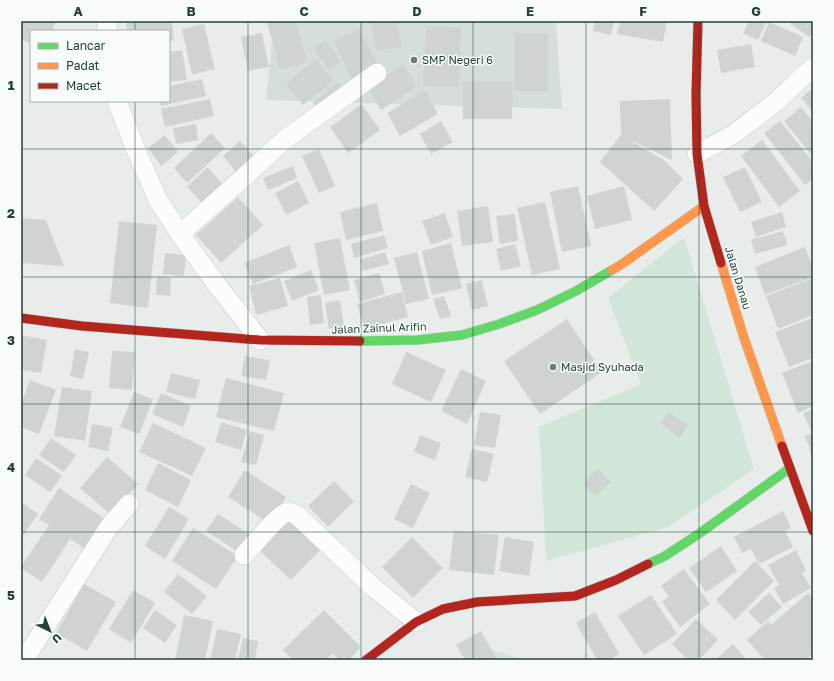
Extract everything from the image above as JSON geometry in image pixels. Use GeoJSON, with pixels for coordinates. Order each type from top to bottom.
{"type":"FeatureCollection","features":[{"type":"Feature","properties":{"kind":"street","name":"Jalan Danau"},"geometry":{"type":"LineString","coordinates":[[698,21],[696,94],[697,154],[704,206],[744,338],[813,531]]}},
{"type":"Feature","properties":{"kind":"street"},"geometry":{"type":"LineString","coordinates":[[697,154],[734,134],[777,101],[813,67]]}},
{"type":"Feature","properties":{"kind":"street"},"geometry":{"type":"LineString","coordinates":[[180,234],[284,140],[377,73]]}},
{"type":"Feature","properties":{"kind":"street"},"geometry":{"type":"LineString","coordinates":[[117,102],[158,200],[180,234],[217,285],[260,340]]}},
{"type":"Feature","properties":{"kind":"street","name":"Jalan Zainul Arifin"},"geometry":{"type":"LineString","coordinates":[[21,318],[82,326],[260,340],[417,340],[462,335],[499,324],[537,310],[576,291],[622,264],[704,206]]}},
{"type":"Feature","properties":{"kind":"street"},"geometry":{"type":"LineString","coordinates":[[366,660],[416,622],[443,609],[477,602],[574,596],[616,580],[665,556],[790,468]]}},
{"type":"Feature","properties":{"kind":"street"},"geometry":{"type":"LineString","coordinates":[[24,660],[108,527],[130,504]]}},
{"type":"Feature","properties":{"kind":"street"},"geometry":{"type":"LineString","coordinates":[[244,555],[279,516],[288,512],[292,513],[297,515],[373,587],[416,622]]}},
{"type":"Feature","properties":{"kind":"shaded area","name":"SMP Negeri 6"},"geometry":{"type":"Polygon","coordinates":[[[274,21],[556,21],[562,109],[266,100],[274,21]]]}},
{"type":"Feature","properties":{"kind":"green space"},"geometry":{"type":"Polygon","coordinates":[[[684,237],[754,469],[668,527],[546,561],[539,427],[641,384],[608,298],[684,237]]]}},
{"type":"Feature","properties":{"kind":"green space"},"geometry":{"type":"Polygon","coordinates":[[[487,649],[526,660],[462,660],[487,649]]]}},
{"type":"Feature","properties":{"kind":"building"},"geometry":{"type":"Polygon","coordinates":[[[21,21],[56,22],[52,30],[30,30],[30,44],[21,39],[21,21]]]}},
{"type":"Feature","properties":{"kind":"building"},"geometry":{"type":"Polygon","coordinates":[[[126,21],[172,21],[174,40],[170,41],[170,30],[127,30],[126,21]]]}},
{"type":"Feature","properties":{"kind":"building"},"geometry":{"type":"Polygon","coordinates":[[[296,21],[307,62],[280,70],[267,22],[296,21]]]}},
{"type":"Feature","properties":{"kind":"building"},"geometry":{"type":"Polygon","coordinates":[[[371,21],[397,21],[402,47],[376,51],[371,21]]]}},
{"type":"Feature","properties":{"kind":"building"},"geometry":{"type":"Polygon","coordinates":[[[595,21],[614,21],[611,35],[593,31],[595,21]]]}},
{"type":"Feature","properties":{"kind":"building"},"geometry":{"type":"Polygon","coordinates":[[[620,21],[667,21],[663,42],[617,34],[620,21]]]}},
{"type":"Feature","properties":{"kind":"building"},"geometry":{"type":"Polygon","coordinates":[[[749,21],[767,21],[758,40],[743,33],[749,21]]]}},
{"type":"Feature","properties":{"kind":"building"},"geometry":{"type":"Polygon","coordinates":[[[787,21],[813,21],[813,32],[809,37],[787,21]]]}},
{"type":"Feature","properties":{"kind":"building"},"geometry":{"type":"Polygon","coordinates":[[[769,22],[803,37],[795,56],[761,41],[769,22]]]}},
{"type":"Feature","properties":{"kind":"building"},"geometry":{"type":"Polygon","coordinates":[[[204,24],[215,69],[192,75],[182,29],[204,24]]]}},
{"type":"Feature","properties":{"kind":"building"},"geometry":{"type":"Polygon","coordinates":[[[426,26],[461,27],[459,87],[423,86],[426,26]]]}},
{"type":"Feature","properties":{"kind":"building"},"geometry":{"type":"Polygon","coordinates":[[[360,29],[379,67],[352,80],[334,42],[360,29]]]}},
{"type":"Feature","properties":{"kind":"building"},"geometry":{"type":"Polygon","coordinates":[[[262,33],[269,67],[248,71],[241,37],[262,33]]]}},
{"type":"Feature","properties":{"kind":"building"},"geometry":{"type":"Polygon","coordinates":[[[514,33],[548,33],[548,91],[515,91],[514,33]]]}},
{"type":"Feature","properties":{"kind":"building"},"geometry":{"type":"Polygon","coordinates":[[[326,39],[341,62],[329,70],[313,48],[326,39]]]}},
{"type":"Feature","properties":{"kind":"building"},"geometry":{"type":"Polygon","coordinates":[[[751,44],[755,67],[721,73],[717,50],[751,44]]]}},
{"type":"Feature","properties":{"kind":"building"},"geometry":{"type":"Polygon","coordinates":[[[182,50],[187,80],[170,82],[170,52],[182,50]]]}},
{"type":"Feature","properties":{"kind":"building"},"geometry":{"type":"Polygon","coordinates":[[[316,59],[334,80],[303,105],[286,84],[316,59]]]}},
{"type":"Feature","properties":{"kind":"building"},"geometry":{"type":"Polygon","coordinates":[[[403,64],[417,86],[381,110],[367,88],[403,64]]]}},
{"type":"Feature","properties":{"kind":"building"},"geometry":{"type":"Polygon","coordinates":[[[202,79],[206,96],[161,106],[160,102],[170,102],[170,86],[202,79]]]}},
{"type":"Feature","properties":{"kind":"building"},"geometry":{"type":"Polygon","coordinates":[[[463,81],[513,81],[512,119],[463,119],[463,81]]]}},
{"type":"Feature","properties":{"kind":"building"},"geometry":{"type":"Polygon","coordinates":[[[338,82],[343,89],[318,110],[313,103],[338,82]]]}},
{"type":"Feature","properties":{"kind":"building"},"geometry":{"type":"Polygon","coordinates":[[[425,90],[438,114],[400,136],[387,113],[425,90]]]}},
{"type":"Feature","properties":{"kind":"building"},"geometry":{"type":"Polygon","coordinates":[[[810,90],[813,93],[813,112],[801,98],[810,90]]]}},
{"type":"Feature","properties":{"kind":"building"},"geometry":{"type":"Polygon","coordinates":[[[210,99],[214,116],[165,127],[161,109],[210,99]]]}},
{"type":"Feature","properties":{"kind":"building"},"geometry":{"type":"Polygon","coordinates":[[[670,99],[672,160],[626,138],[664,160],[683,179],[654,211],[600,162],[621,135],[620,101],[670,99]]]}},
{"type":"Feature","properties":{"kind":"building"},"geometry":{"type":"Polygon","coordinates":[[[362,104],[380,130],[348,153],[330,127],[362,104]]]}},
{"type":"Feature","properties":{"kind":"building"},"geometry":{"type":"Polygon","coordinates":[[[801,107],[813,122],[813,157],[784,121],[801,107]]]}},
{"type":"Feature","properties":{"kind":"building"},"geometry":{"type":"Polygon","coordinates":[[[441,121],[453,142],[431,154],[420,134],[441,121]]]}},
{"type":"Feature","properties":{"kind":"building"},"geometry":{"type":"Polygon","coordinates":[[[780,121],[813,162],[813,179],[805,185],[764,133],[780,121]]]}},
{"type":"Feature","properties":{"kind":"building"},"geometry":{"type":"Polygon","coordinates":[[[196,124],[198,140],[176,144],[173,128],[196,124]]]}},
{"type":"Feature","properties":{"kind":"building"},"geometry":{"type":"Polygon","coordinates":[[[211,133],[225,148],[187,183],[174,168],[211,133]]]}},
{"type":"Feature","properties":{"kind":"building"},"geometry":{"type":"Polygon","coordinates":[[[165,135],[178,152],[161,166],[148,148],[165,135]]]}},
{"type":"Feature","properties":{"kind":"building"},"geometry":{"type":"Polygon","coordinates":[[[762,140],[800,191],[779,207],[741,156],[762,140]]]}},
{"type":"Feature","properties":{"kind":"building"},"geometry":{"type":"Polygon","coordinates":[[[240,141],[255,157],[237,173],[223,156],[240,141]]]}},
{"type":"Feature","properties":{"kind":"building"},"geometry":{"type":"Polygon","coordinates":[[[319,149],[335,186],[319,193],[302,156],[319,149]]]}},
{"type":"Feature","properties":{"kind":"building"},"geometry":{"type":"Polygon","coordinates":[[[293,166],[297,178],[268,190],[263,178],[293,166]]]}},
{"type":"Feature","properties":{"kind":"building"},"geometry":{"type":"Polygon","coordinates":[[[207,167],[222,183],[202,203],[187,187],[207,167]]]}},
{"type":"Feature","properties":{"kind":"building"},"geometry":{"type":"Polygon","coordinates":[[[745,167],[762,202],[740,212],[723,177],[745,167]]]}},
{"type":"Feature","properties":{"kind":"building"},"geometry":{"type":"Polygon","coordinates":[[[298,181],[309,203],[286,215],[275,193],[298,181]]]}},
{"type":"Feature","properties":{"kind":"building"},"geometry":{"type":"Polygon","coordinates":[[[578,186],[591,246],[562,252],[550,192],[578,186]]]}},
{"type":"Feature","properties":{"kind":"building"},"geometry":{"type":"Polygon","coordinates":[[[624,186],[632,220],[595,229],[587,196],[624,186]]]}},
{"type":"Feature","properties":{"kind":"building"},"geometry":{"type":"Polygon","coordinates":[[[238,197],[263,225],[221,263],[196,235],[238,197]]]}},
{"type":"Feature","properties":{"kind":"building"},"geometry":{"type":"Polygon","coordinates":[[[545,202],[560,269],[532,275],[517,208],[545,202]]]}},
{"type":"Feature","properties":{"kind":"building"},"geometry":{"type":"Polygon","coordinates":[[[377,203],[383,231],[346,240],[340,212],[377,203]]]}},
{"type":"Feature","properties":{"kind":"building"},"geometry":{"type":"Polygon","coordinates":[[[488,206],[493,242],[462,246],[457,211],[488,206]]]}},
{"type":"Feature","properties":{"kind":"building"},"geometry":{"type":"Polygon","coordinates":[[[782,212],[786,227],[756,237],[751,222],[782,212]]]}},
{"type":"Feature","properties":{"kind":"building"},"geometry":{"type":"Polygon","coordinates":[[[445,213],[453,237],[431,245],[422,221],[445,213]]]}},
{"type":"Feature","properties":{"kind":"building"},"geometry":{"type":"Polygon","coordinates":[[[515,214],[518,241],[500,244],[496,216],[515,214]]]}},
{"type":"Feature","properties":{"kind":"building"},"geometry":{"type":"Polygon","coordinates":[[[21,218],[46,220],[64,266],[21,263],[21,218]]]}},
{"type":"Feature","properties":{"kind":"building"},"geometry":{"type":"Polygon","coordinates":[[[119,221],[157,225],[148,308],[110,303],[119,221]]]}},
{"type":"Feature","properties":{"kind":"building"},"geometry":{"type":"Polygon","coordinates":[[[783,231],[787,245],[755,254],[751,240],[783,231]]]}},
{"type":"Feature","properties":{"kind":"building"},"geometry":{"type":"Polygon","coordinates":[[[384,235],[388,248],[354,258],[351,244],[384,235]]]}},
{"type":"Feature","properties":{"kind":"building"},"geometry":{"type":"Polygon","coordinates":[[[340,238],[350,290],[324,295],[314,243],[340,238]]]}},
{"type":"Feature","properties":{"kind":"building"},"geometry":{"type":"Polygon","coordinates":[[[451,243],[462,288],[432,295],[422,251],[451,243]]]}},
{"type":"Feature","properties":{"kind":"building"},"geometry":{"type":"Polygon","coordinates":[[[515,244],[521,266],[501,271],[496,249],[515,244]]]}},
{"type":"Feature","properties":{"kind":"building"},"geometry":{"type":"Polygon","coordinates":[[[289,245],[297,267],[253,284],[244,263],[289,245]]]}},
{"type":"Feature","properties":{"kind":"building"},"geometry":{"type":"Polygon","coordinates":[[[805,247],[813,267],[813,277],[765,295],[755,267],[805,247]]]}},
{"type":"Feature","properties":{"kind":"building"},"geometry":{"type":"Polygon","coordinates":[[[385,252],[389,264],[363,271],[360,260],[385,252]]]}},
{"type":"Feature","properties":{"kind":"building"},"geometry":{"type":"Polygon","coordinates":[[[417,252],[429,299],[406,304],[394,258],[417,252]]]}},
{"type":"Feature","properties":{"kind":"building"},"geometry":{"type":"Polygon","coordinates":[[[165,253],[186,255],[184,276],[163,274],[165,253]]]}},
{"type":"Feature","properties":{"kind":"building"},"geometry":{"type":"Polygon","coordinates":[[[311,270],[319,290],[292,301],[284,281],[311,270]]]}},
{"type":"Feature","properties":{"kind":"building"},"geometry":{"type":"Polygon","coordinates":[[[379,273],[385,294],[360,302],[354,280],[379,273]]]}},
{"type":"Feature","properties":{"kind":"building"},"geometry":{"type":"Polygon","coordinates":[[[157,277],[171,278],[170,296],[156,295],[157,277]]]}},
{"type":"Feature","properties":{"kind":"building"},"geometry":{"type":"Polygon","coordinates":[[[280,278],[288,306],[256,315],[249,286],[280,278]]]}},
{"type":"Feature","properties":{"kind":"building"},"geometry":{"type":"Polygon","coordinates":[[[813,278],[813,315],[778,329],[766,296],[813,278]]]}},
{"type":"Feature","properties":{"kind":"building"},"geometry":{"type":"Polygon","coordinates":[[[482,280],[488,306],[472,310],[466,284],[482,280]]]}},
{"type":"Feature","properties":{"kind":"building"},"geometry":{"type":"Polygon","coordinates":[[[402,292],[408,317],[364,329],[357,304],[402,292]]]}},
{"type":"Feature","properties":{"kind":"building"},"geometry":{"type":"Polygon","coordinates":[[[321,295],[324,323],[310,325],[307,297],[321,295]]]}},
{"type":"Feature","properties":{"kind":"building"},"geometry":{"type":"Polygon","coordinates":[[[444,296],[451,316],[440,319],[433,299],[444,296]]]}},
{"type":"Feature","properties":{"kind":"building"},"geometry":{"type":"Polygon","coordinates":[[[340,300],[344,326],[329,329],[325,303],[340,300]]]}},
{"type":"Feature","properties":{"kind":"building"},"geometry":{"type":"Polygon","coordinates":[[[813,318],[813,358],[789,367],[775,332],[813,318]]]}},
{"type":"Feature","properties":{"kind":"building","name":"Masjid Syuhada"},"geometry":{"type":"Polygon","coordinates":[[[567,319],[602,372],[540,414],[504,361],[567,319]]]}},
{"type":"Feature","properties":{"kind":"building"},"geometry":{"type":"Polygon","coordinates":[[[21,335],[47,340],[41,373],[21,370],[21,335]]]}},
{"type":"Feature","properties":{"kind":"building"},"geometry":{"type":"Polygon","coordinates":[[[75,349],[89,352],[83,379],[70,376],[75,349]]]}},
{"type":"Feature","properties":{"kind":"building"},"geometry":{"type":"Polygon","coordinates":[[[112,351],[135,352],[132,390],[109,388],[112,351]]]}},
{"type":"Feature","properties":{"kind":"building"},"geometry":{"type":"Polygon","coordinates":[[[406,352],[446,370],[431,402],[392,384],[406,352]]]}},
{"type":"Feature","properties":{"kind":"building"},"geometry":{"type":"Polygon","coordinates":[[[245,356],[270,360],[266,380],[241,376],[245,356]]]}},
{"type":"Feature","properties":{"kind":"building"},"geometry":{"type":"Polygon","coordinates":[[[813,361],[813,406],[798,413],[782,373],[813,361]]]}},
{"type":"Feature","properties":{"kind":"building"},"geometry":{"type":"Polygon","coordinates":[[[461,369],[486,381],[467,424],[441,411],[461,369]]]}},
{"type":"Feature","properties":{"kind":"building"},"geometry":{"type":"Polygon","coordinates":[[[171,373],[200,380],[195,399],[166,392],[171,373]]]}},
{"type":"Feature","properties":{"kind":"building"},"geometry":{"type":"Polygon","coordinates":[[[226,378],[284,393],[274,431],[216,417],[226,378]]]}},
{"type":"Feature","properties":{"kind":"building"},"geometry":{"type":"Polygon","coordinates":[[[30,380],[56,390],[39,434],[21,427],[21,404],[30,380]]]}},
{"type":"Feature","properties":{"kind":"building"},"geometry":{"type":"Polygon","coordinates":[[[62,387],[92,391],[85,441],[54,436],[62,387]]]}},
{"type":"Feature","properties":{"kind":"building"},"geometry":{"type":"Polygon","coordinates":[[[134,392],[153,399],[139,434],[120,427],[134,392]]]}},
{"type":"Feature","properties":{"kind":"building"},"geometry":{"type":"Polygon","coordinates":[[[161,393],[191,406],[183,427],[152,414],[161,393]]]}},
{"type":"Feature","properties":{"kind":"building"},"geometry":{"type":"Polygon","coordinates":[[[813,409],[813,432],[812,432],[803,413],[813,409]]]}},
{"type":"Feature","properties":{"kind":"building"},"geometry":{"type":"Polygon","coordinates":[[[480,412],[501,415],[495,448],[474,445],[480,412]]]}},
{"type":"Feature","properties":{"kind":"building"},"geometry":{"type":"Polygon","coordinates":[[[669,412],[688,425],[680,438],[660,424],[669,412]]]}},
{"type":"Feature","properties":{"kind":"building"},"geometry":{"type":"Polygon","coordinates":[[[221,422],[247,430],[241,450],[215,442],[221,422]]]}},
{"type":"Feature","properties":{"kind":"building"},"geometry":{"type":"Polygon","coordinates":[[[153,423],[206,448],[192,476],[139,452],[153,423]]]}},
{"type":"Feature","properties":{"kind":"building"},"geometry":{"type":"Polygon","coordinates":[[[92,424],[113,428],[108,451],[88,447],[92,424]]]}},
{"type":"Feature","properties":{"kind":"building"},"geometry":{"type":"Polygon","coordinates":[[[250,431],[264,435],[256,465],[241,462],[250,431]]]}},
{"type":"Feature","properties":{"kind":"building"},"geometry":{"type":"Polygon","coordinates":[[[813,433],[813,459],[805,436],[813,433]]]}},
{"type":"Feature","properties":{"kind":"building"},"geometry":{"type":"Polygon","coordinates":[[[420,435],[441,443],[435,460],[414,452],[420,435]]]}},
{"type":"Feature","properties":{"kind":"building"},"geometry":{"type":"Polygon","coordinates":[[[51,438],[76,455],[64,472],[39,455],[51,438]]]}},
{"type":"Feature","properties":{"kind":"building"},"geometry":{"type":"Polygon","coordinates":[[[472,449],[494,454],[487,482],[465,477],[472,449]]]}},
{"type":"Feature","properties":{"kind":"building"},"geometry":{"type":"Polygon","coordinates":[[[107,457],[138,484],[111,515],[80,488],[107,457]]]}},
{"type":"Feature","properties":{"kind":"building"},"geometry":{"type":"Polygon","coordinates":[[[36,458],[62,476],[50,492],[25,475],[36,458]]]}},
{"type":"Feature","properties":{"kind":"building"},"geometry":{"type":"Polygon","coordinates":[[[158,463],[191,480],[178,507],[145,490],[158,463]]]}},
{"type":"Feature","properties":{"kind":"building"},"geometry":{"type":"Polygon","coordinates":[[[598,469],[611,482],[595,497],[583,484],[598,469]]]}},
{"type":"Feature","properties":{"kind":"building"},"geometry":{"type":"Polygon","coordinates":[[[245,470],[286,497],[269,523],[228,497],[245,470]]]}},
{"type":"Feature","properties":{"kind":"building"},"geometry":{"type":"Polygon","coordinates":[[[334,481],[354,501],[328,527],[308,506],[334,481]]]}},
{"type":"Feature","properties":{"kind":"building"},"geometry":{"type":"Polygon","coordinates":[[[411,484],[430,493],[413,528],[394,519],[411,484]]]}},
{"type":"Feature","properties":{"kind":"building"},"geometry":{"type":"Polygon","coordinates":[[[59,488],[105,519],[85,549],[70,539],[42,582],[21,567],[49,525],[39,519],[59,488]]]}},
{"type":"Feature","properties":{"kind":"building"},"geometry":{"type":"Polygon","coordinates":[[[21,502],[38,514],[21,538],[21,502]]]}},
{"type":"Feature","properties":{"kind":"building"},"geometry":{"type":"Polygon","coordinates":[[[169,507],[189,519],[165,559],[145,546],[169,507]]]}},
{"type":"Feature","properties":{"kind":"building"},"geometry":{"type":"Polygon","coordinates":[[[783,511],[791,528],[785,531],[793,547],[759,564],[751,549],[742,553],[734,537],[783,511]]]}},
{"type":"Feature","properties":{"kind":"building"},"geometry":{"type":"Polygon","coordinates":[[[218,514],[249,534],[238,552],[206,531],[218,514]]]}},
{"type":"Feature","properties":{"kind":"building"},"geometry":{"type":"Polygon","coordinates":[[[290,519],[321,549],[291,580],[260,551],[290,519]]]}},
{"type":"Feature","properties":{"kind":"building"},"geometry":{"type":"Polygon","coordinates":[[[193,528],[238,556],[216,589],[172,561],[193,528]]]}},
{"type":"Feature","properties":{"kind":"building"},"geometry":{"type":"Polygon","coordinates":[[[454,531],[499,535],[494,575],[449,570],[454,531]]]}},
{"type":"Feature","properties":{"kind":"building"},"geometry":{"type":"Polygon","coordinates":[[[412,537],[443,568],[413,598],[382,567],[412,537]]]}},
{"type":"Feature","properties":{"kind":"building"},"geometry":{"type":"Polygon","coordinates":[[[505,537],[534,542],[529,576],[499,571],[505,537]]]}},
{"type":"Feature","properties":{"kind":"building"},"geometry":{"type":"Polygon","coordinates":[[[721,546],[737,571],[706,592],[689,568],[721,546]]]}},
{"type":"Feature","properties":{"kind":"building"},"geometry":{"type":"Polygon","coordinates":[[[796,550],[806,570],[802,573],[811,588],[783,604],[774,588],[779,585],[768,565],[796,550]]]}},
{"type":"Feature","properties":{"kind":"building"},"geometry":{"type":"Polygon","coordinates":[[[755,561],[774,581],[735,620],[716,600],[755,561]]]}},
{"type":"Feature","properties":{"kind":"building"},"geometry":{"type":"Polygon","coordinates":[[[684,569],[710,604],[680,627],[662,602],[669,596],[661,586],[684,569]]]}},
{"type":"Feature","properties":{"kind":"building"},"geometry":{"type":"Polygon","coordinates":[[[178,574],[207,596],[192,614],[164,592],[178,574]]]}},
{"type":"Feature","properties":{"kind":"building"},"geometry":{"type":"Polygon","coordinates":[[[84,584],[116,602],[87,651],[56,633],[84,584]]]}},
{"type":"Feature","properties":{"kind":"building"},"geometry":{"type":"Polygon","coordinates":[[[133,590],[155,603],[131,643],[109,629],[133,590]]]}},
{"type":"Feature","properties":{"kind":"building"},"geometry":{"type":"Polygon","coordinates":[[[769,593],[782,607],[761,625],[748,612],[769,593]]]}},
{"type":"Feature","properties":{"kind":"building"},"geometry":{"type":"Polygon","coordinates":[[[808,593],[813,598],[813,654],[806,660],[765,660],[747,640],[768,621],[771,625],[808,593]]]}},
{"type":"Feature","properties":{"kind":"building"},"geometry":{"type":"Polygon","coordinates":[[[651,595],[677,634],[644,655],[618,616],[651,595]]]}},
{"type":"Feature","properties":{"kind":"building"},"geometry":{"type":"Polygon","coordinates":[[[155,610],[177,625],[165,643],[143,628],[155,610]]]}},
{"type":"Feature","properties":{"kind":"building"},"geometry":{"type":"Polygon","coordinates":[[[324,610],[361,647],[349,660],[339,660],[333,653],[326,660],[293,660],[283,650],[324,610]]]}},
{"type":"Feature","properties":{"kind":"building"},"geometry":{"type":"Polygon","coordinates":[[[595,612],[619,654],[609,660],[597,660],[576,623],[595,612]]]}},
{"type":"Feature","properties":{"kind":"building"},"geometry":{"type":"Polygon","coordinates":[[[184,615],[213,621],[205,660],[175,660],[184,615]]]}},
{"type":"Feature","properties":{"kind":"building"},"geometry":{"type":"Polygon","coordinates":[[[696,619],[718,640],[699,660],[688,660],[672,644],[696,619]]]}},
{"type":"Feature","properties":{"kind":"building"},"geometry":{"type":"Polygon","coordinates":[[[217,629],[241,634],[235,660],[210,660],[217,629]]]}},
{"type":"Feature","properties":{"kind":"building"},"geometry":{"type":"Polygon","coordinates":[[[481,631],[497,660],[465,660],[456,645],[481,631]]]}},
{"type":"Feature","properties":{"kind":"building"},"geometry":{"type":"Polygon","coordinates":[[[243,638],[258,641],[255,660],[238,660],[243,638]]]}},
{"type":"Feature","properties":{"kind":"building"},"geometry":{"type":"Polygon","coordinates":[[[733,644],[747,660],[716,660],[733,644]]]}},
{"type":"Feature","properties":{"kind":"traffic: fast"},"geometry":{"type":"LineString","coordinates":[[360,341],[417,340],[462,335],[499,324],[537,310],[576,291],[612,270]]}},
{"type":"Feature","properties":{"kind":"traffic: fast"},"geometry":{"type":"LineString","coordinates":[[648,564],[665,556],[700,533],[790,468]]}},
{"type":"Feature","properties":{"kind":"traffic: slow"},"geometry":{"type":"LineString","coordinates":[[612,270],[704,206]]}},
{"type":"Feature","properties":{"kind":"traffic: slow"},"geometry":{"type":"LineString","coordinates":[[721,263],[744,338],[782,446]]}},
{"type":"Feature","properties":{"kind":"traffic: jam"},"geometry":{"type":"LineString","coordinates":[[698,21],[696,94],[697,154],[704,206],[721,263]]}},
{"type":"Feature","properties":{"kind":"traffic: jam"},"geometry":{"type":"LineString","coordinates":[[21,318],[82,326],[260,340],[360,341]]}},
{"type":"Feature","properties":{"kind":"traffic: jam"},"geometry":{"type":"LineString","coordinates":[[782,446],[813,531]]}},
{"type":"Feature","properties":{"kind":"traffic: jam"},"geometry":{"type":"LineString","coordinates":[[366,660],[416,622],[443,609],[477,602],[575,596],[616,580],[648,564]]}},
{"type":"Feature","properties":{"kind":"place","name":"SMP Negeri 6"},"geometry":{"type":"Point","coordinates":[414,60]}},
{"type":"Feature","properties":{"kind":"place","name":"Masjid Syuhada"},"geometry":{"type":"Point","coordinates":[553,367]}}]}
